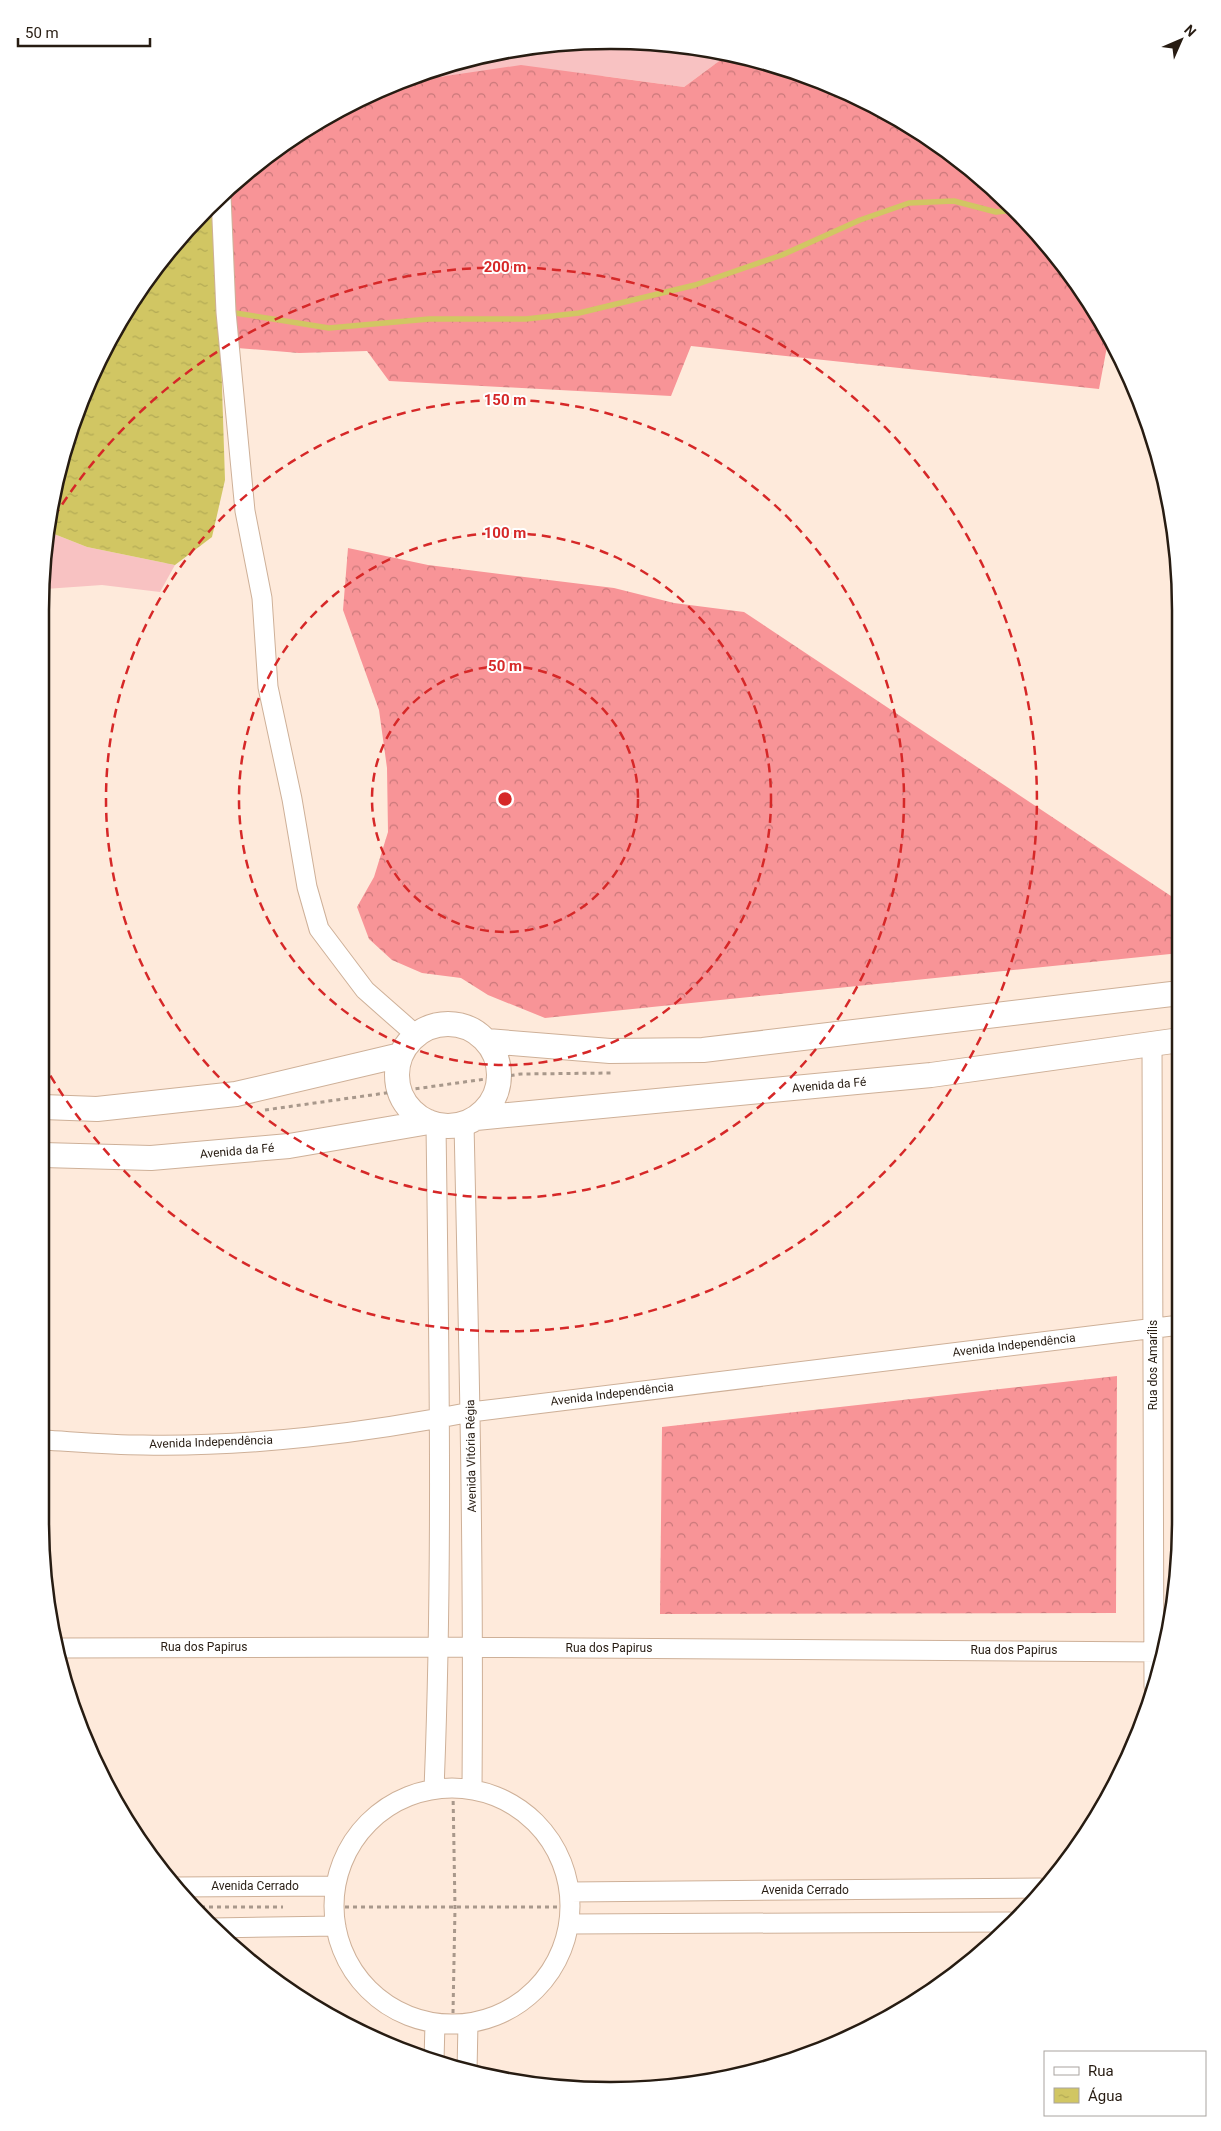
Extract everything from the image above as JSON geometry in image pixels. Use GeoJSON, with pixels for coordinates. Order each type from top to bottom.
{"type":"FeatureCollection","features":[{"type":"Feature","properties":{"kind":"main road"},"geometry":{"type":"LineString","coordinates":[[487,1041],[610,1050],[703,1050],[1172,994]]}},
{"type":"Feature","properties":{"kind":"main road"},"geometry":{"type":"LineString","coordinates":[[432,1123],[417,1115],[408,1106],[397,1081],[397,1068],[407,1044],[416,1034],[430,1026],[445,1024],[461,1025],[475,1031],[487,1041],[495,1054],[499,1077],[495,1096],[487,1109],[470,1121]]}},
{"type":"Feature","properties":{"kind":"main road","name":"Avenida da Fé"},"geometry":{"type":"LineString","coordinates":[[49,1155],[151,1158],[289,1146],[432,1123],[450,1126],[470,1121],[931,1075],[1172,1041]]}},
{"type":"Feature","properties":{"kind":"main road"},"geometry":{"type":"LineString","coordinates":[[49,1108],[97,1109],[236,1094],[401,1055]]}},
{"type":"Feature","properties":{"kind":"street"},"geometry":{"type":"LineString","coordinates":[[221,205],[226,312],[245,511],[262,598],[268,687],[292,800],[307,887],[319,929],[365,990],[416,1034]]}},
{"type":"Feature","properties":{"kind":"street","name":"Rua dos Amarílis"},"geometry":{"type":"LineString","coordinates":[[1152,1044],[1153,1328],[1158,1644]]}},
{"type":"Feature","properties":{"kind":"street","name":"Avenida Vitória Régia"},"geometry":{"type":"LineString","coordinates":[[470,1121],[474,1647],[472,1789]]}},
{"type":"Feature","properties":{"kind":"street"},"geometry":{"type":"LineString","coordinates":[[432,1123],[440,1418],[440,1646],[434,1789]]}},
{"type":"Feature","properties":{"kind":"street","name":"Avenida Independência"},"geometry":{"type":"LineString","coordinates":[[49,1440],[143,1445],[282,1440],[471,1412],[1172,1326]]}},
{"type":"Feature","properties":{"kind":"street","name":"Rua dos Papirus"},"geometry":{"type":"LineString","coordinates":[[64,1648],[440,1646],[1156,1652]]}},
{"type":"Feature","properties":{"kind":"street"},"geometry":{"type":"LineString","coordinates":[[453,1787],[472,1789],[493,1795],[512,1804],[530,1817],[545,1833],[557,1851],[570,1892],[570,1924],[561,1953],[546,1979],[524,2000],[498,2016],[468,2024],[434,2023],[400,2012],[370,1990],[348,1961],[336,1926],[335,1886],[347,1851],[369,1821],[399,1800],[434,1789],[453,1787]]}},
{"type":"Feature","properties":{"kind":"street","name":"Avenida Cerrado"},"geometry":{"type":"LineString","coordinates":[[185,1887],[335,1886]]}},
{"type":"Feature","properties":{"kind":"street","name":"Avenida Cerrado"},"geometry":{"type":"LineString","coordinates":[[570,1892],[1035,1888]]}},
{"type":"Feature","properties":{"kind":"street"},"geometry":{"type":"LineString","coordinates":[[570,1924],[1004,1922]]}},
{"type":"Feature","properties":{"kind":"street"},"geometry":{"type":"LineString","coordinates":[[224,1928],[336,1926]]}},
{"type":"Feature","properties":{"kind":"street"},"geometry":{"type":"LineString","coordinates":[[434,2023],[434,2053]]}},
{"type":"Feature","properties":{"kind":"street"},"geometry":{"type":"LineString","coordinates":[[466,2063],[468,2024]]}},
{"type":"Feature","properties":{"kind":"path"},"geometry":{"type":"LineString","coordinates":[[258,1111],[521,1074],[614,1073]]}},
{"type":"Feature","properties":{"kind":"shaded area"},"geometry":{"type":"Polygon","coordinates":[[[574,50],[647,50],[720,60],[684,87],[603,76],[440,76],[501,60],[574,50]]]}},
{"type":"Feature","properties":{"kind":"shaded area"},"geometry":{"type":"Polygon","coordinates":[[[54,534],[87,547],[175,565],[160,592],[102,585],[50,589],[54,534]]]}},
{"type":"Feature","properties":{"kind":"green space"},"geometry":{"type":"Polygon","coordinates":[[[720,60],[756,68],[791,79],[859,107],[923,143],[981,188],[1008,213],[1033,240],[1078,298],[1107,348],[1099,389],[691,346],[671,396],[389,381],[367,351],[299,353],[237,348],[230,197],[298,143],[330,124],[362,107],[437,77],[521,65],[684,87],[720,60]]]}},
{"type":"Feature","properties":{"kind":"green space"},"geometry":{"type":"Polygon","coordinates":[[[348,548],[428,565],[614,588],[674,603],[744,612],[1172,897],[1172,954],[545,1018],[488,995],[461,978],[422,973],[392,960],[369,939],[357,907],[374,877],[388,832],[387,768],[379,710],[343,610],[348,548]]]}},
{"type":"Feature","properties":{"kind":"green space"},"geometry":{"type":"Polygon","coordinates":[[[1117,1376],[1116,1613],[660,1614],[662,1427],[1117,1376]]]}},
{"type":"Feature","properties":{"kind":"water"},"geometry":{"type":"Polygon","coordinates":[[[216,210],[225,480],[212,537],[175,565],[87,547],[54,534],[68,465],[92,396],[107,362],[143,298],[188,240],[216,210]]]}},
{"type":"Feature","properties":{"kind":"waterway"},"geometry":{"type":"LineString","coordinates":[[229,312],[329,328],[429,319],[526,319],[579,313],[695,285],[782,255],[860,220],[909,203],[954,201],[996,212],[1006,211]]}}]}
